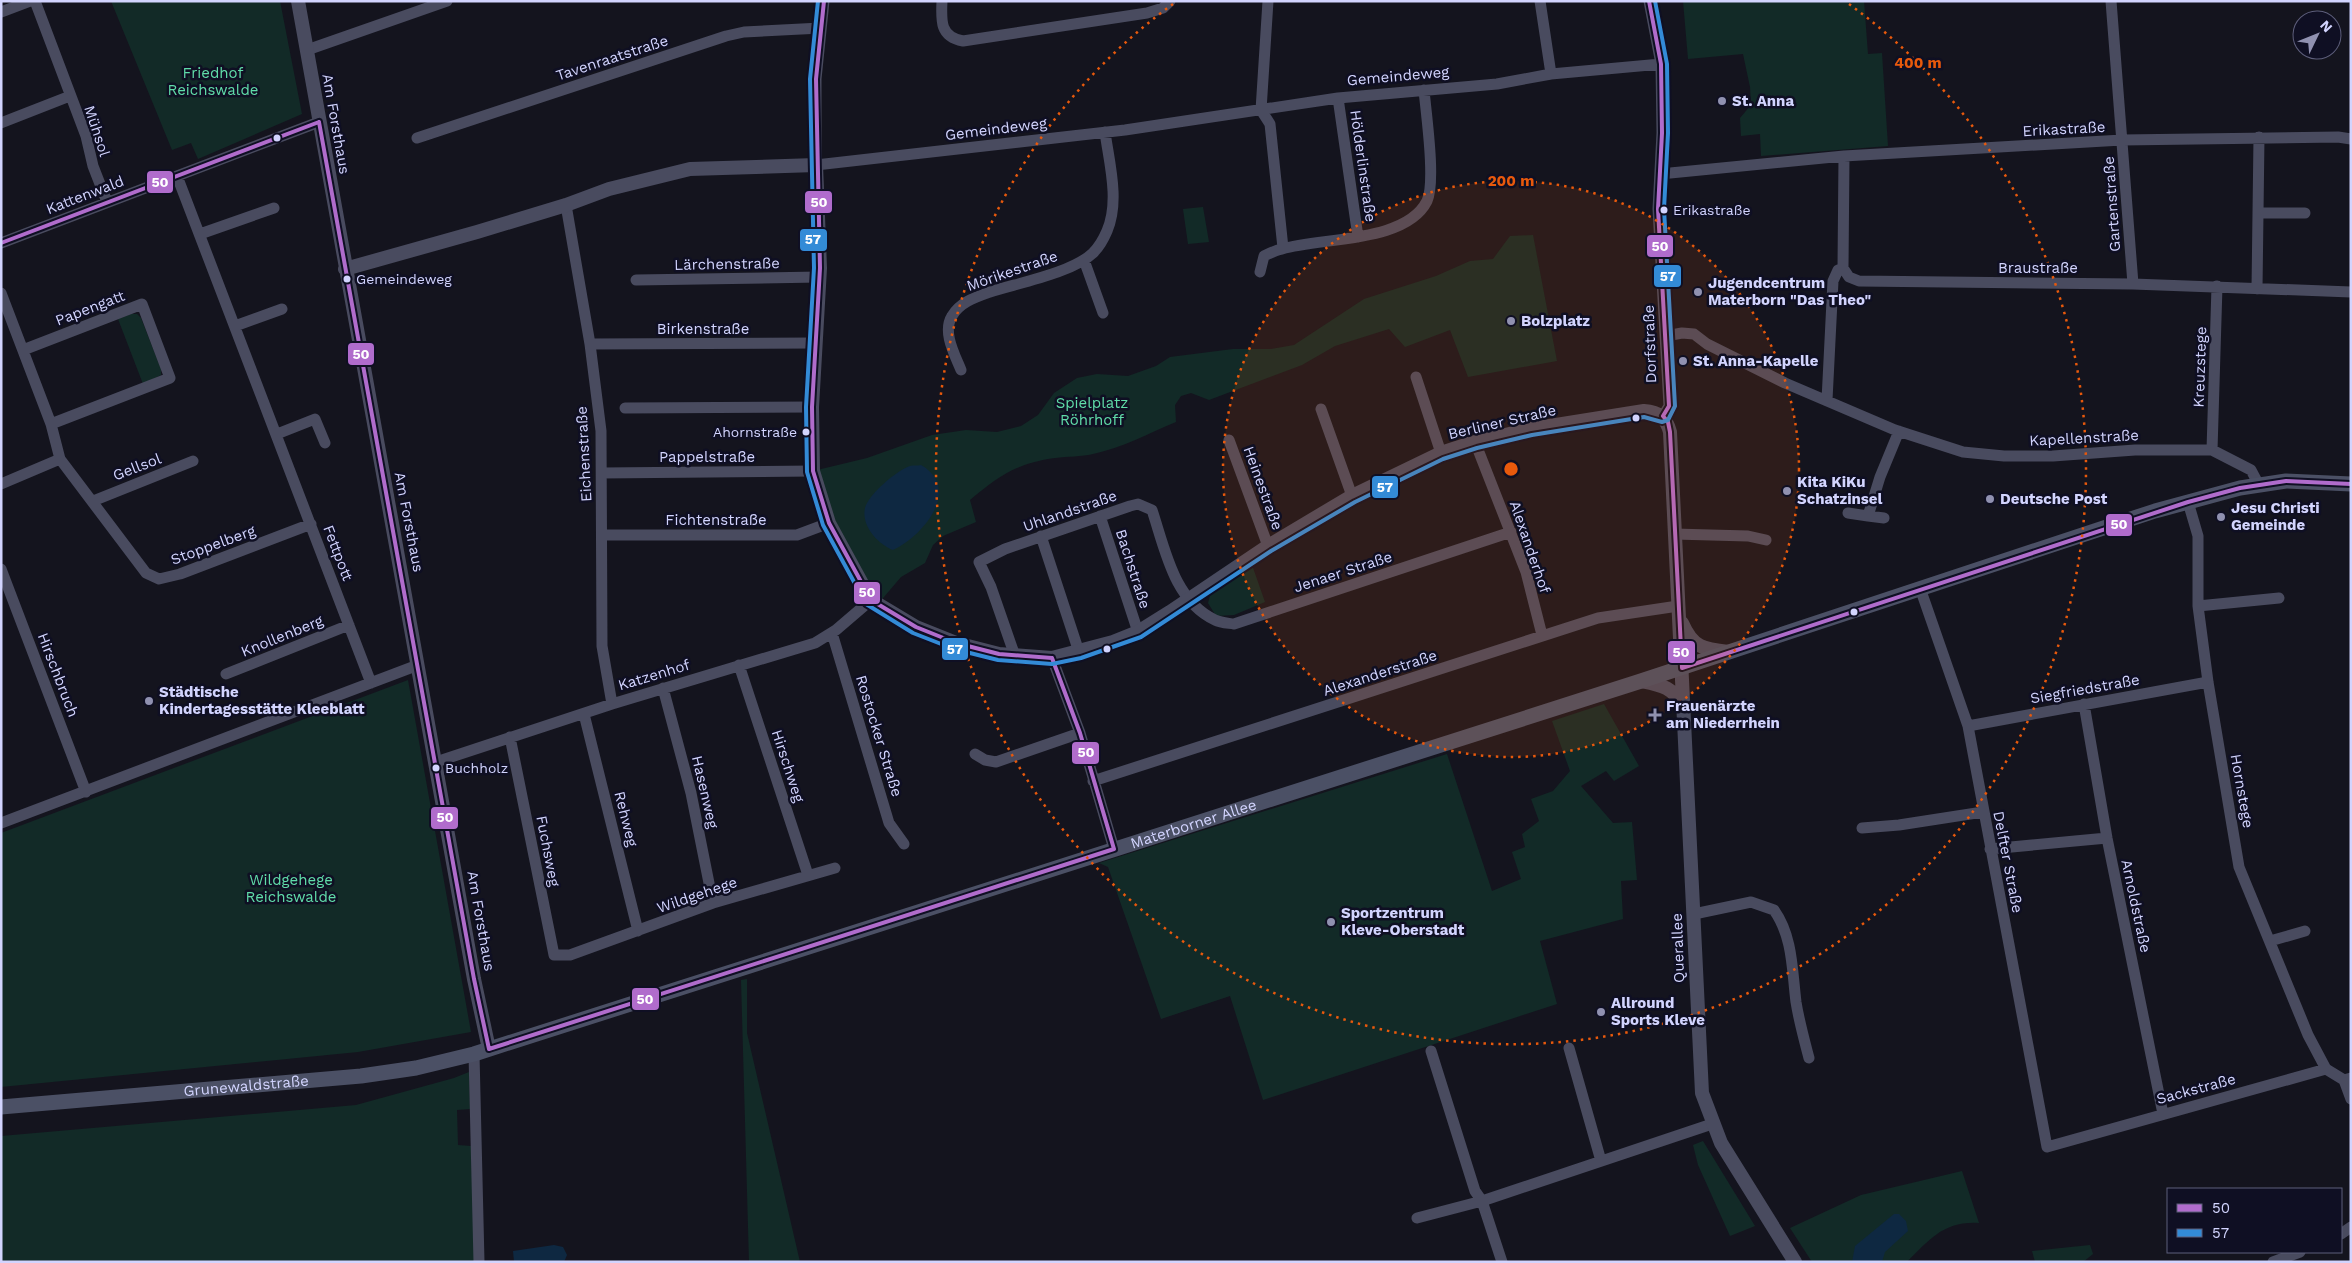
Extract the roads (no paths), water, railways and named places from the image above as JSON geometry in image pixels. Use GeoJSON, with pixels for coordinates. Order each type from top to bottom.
{"type":"FeatureCollection","features":[{"type":"Feature","properties":{"kind":"main road","name":"Materborner Allee"},"geometry":{"type":"LineString","coordinates":[[489,1049],[1682,668],[1920,588],[2188,502],[2240,488],[2286,481],[2351,484]]}},
{"type":"Feature","properties":{"kind":"main road","name":"Grunewaldstraße"},"geometry":{"type":"LineString","coordinates":[[1,1106],[361,1076],[416,1068],[489,1049]]}},
{"type":"Feature","properties":{"kind":"street"},"geometry":{"type":"LineString","coordinates":[[1,12],[30,1]]}},
{"type":"Feature","properties":{"kind":"street","name":"Mühsol"},"geometry":{"type":"LineString","coordinates":[[35,1],[86,136],[93,166],[107,202]]}},
{"type":"Feature","properties":{"kind":"street","name":"Am Forsthaus"},"geometry":{"type":"LineString","coordinates":[[298,1],[474,979],[489,1049]]}},
{"type":"Feature","properties":{"kind":"street"},"geometry":{"type":"LineString","coordinates":[[307,50],[447,1]]}},
{"type":"Feature","properties":{"kind":"street"},"geometry":{"type":"LineString","coordinates":[[824,1],[816,79],[819,277],[812,408],[813,471],[829,523],[871,600]]}},
{"type":"Feature","properties":{"kind":"street"},"geometry":{"type":"LineString","coordinates":[[942,1],[941,22],[944,31],[954,40],[963,41],[1148,13],[1162,8],[1170,1]]}},
{"type":"Feature","properties":{"kind":"street"},"geometry":{"type":"LineString","coordinates":[[1268,1],[1260,110],[1270,124],[1283,248]]}},
{"type":"Feature","properties":{"kind":"street"},"geometry":{"type":"LineString","coordinates":[[1540,1],[1551,74]]}},
{"type":"Feature","properties":{"kind":"street","name":"Dorfstraße"},"geometry":{"type":"LineString","coordinates":[[1649,1],[1661,64],[1658,209],[1669,406],[1662,416]]}},
{"type":"Feature","properties":{"kind":"street","name":"Gartenstraße"},"geometry":{"type":"LineString","coordinates":[[2111,1],[2132,284]]}},
{"type":"Feature","properties":{"kind":"street","name":"Tavenraatstraße"},"geometry":{"type":"LineString","coordinates":[[417,138],[726,36],[744,32],[821,28]]}},
{"type":"Feature","properties":{"kind":"street","name":"Gemeindeweg"},"geometry":{"type":"LineString","coordinates":[[345,268],[566,205],[609,189],[690,169],[816,165],[1125,130],[1338,98],[1497,84],[1551,74],[1661,64]]}},
{"type":"Feature","properties":{"kind":"street","name":"Hölderlinstraße"},"geometry":{"type":"LineString","coordinates":[[1260,272],[1264,256],[1283,248],[1358,237],[1391,229],[1416,215],[1428,200],[1431,177],[1424,90]]}},
{"type":"Feature","properties":{"kind":"street","name":"Mühsol"},"geometry":{"type":"LineString","coordinates":[[1,123],[70,96]]}},
{"type":"Feature","properties":{"kind":"street","name":"Hölderlinstraße"},"geometry":{"type":"LineString","coordinates":[[1338,98],[1358,237]]}},
{"type":"Feature","properties":{"kind":"street","name":"Kattenwald"},"geometry":{"type":"LineString","coordinates":[[1,243],[320,122]]}},
{"type":"Feature","properties":{"kind":"street","name":"Mörikestraße"},"geometry":{"type":"LineString","coordinates":[[961,370],[950,343],[949,329],[951,316],[959,308],[974,298],[1068,268],[1084,260],[1099,246],[1108,229],[1112,178],[1105,132]]}},
{"type":"Feature","properties":{"kind":"street"},"geometry":{"type":"LineString","coordinates":[[2257,289],[2259,137]]}},
{"type":"Feature","properties":{"kind":"street","name":"Erikastraße"},"geometry":{"type":"LineString","coordinates":[[1660,174],[1844,156],[2122,140],[2259,137],[2338,137],[2351,139]]}},
{"type":"Feature","properties":{"kind":"street"},"geometry":{"type":"LineString","coordinates":[[1827,400],[1833,281],[1838,270],[1843,268],[1844,156]]}},
{"type":"Feature","properties":{"kind":"street","name":"Fettpott"},"geometry":{"type":"LineString","coordinates":[[177,176],[371,683]]}},
{"type":"Feature","properties":{"kind":"street","name":"Eichenstraße"},"geometry":{"type":"LineString","coordinates":[[566,205],[590,344],[601,431],[602,646],[612,704]]}},
{"type":"Feature","properties":{"kind":"street"},"geometry":{"type":"LineString","coordinates":[[200,234],[274,208]]}},
{"type":"Feature","properties":{"kind":"street"},"geometry":{"type":"LineString","coordinates":[[2258,213],[2305,213]]}},
{"type":"Feature","properties":{"kind":"street"},"geometry":{"type":"LineString","coordinates":[[1084,260],[1103,312]]}},
{"type":"Feature","properties":{"kind":"street","name":"Braustraße"},"geometry":{"type":"LineString","coordinates":[[1843,268],[1849,278],[1859,281],[2132,284],[2351,292]]}},
{"type":"Feature","properties":{"kind":"street","name":"Lärchenstraße"},"geometry":{"type":"LineString","coordinates":[[636,280],[819,277]]}},
{"type":"Feature","properties":{"kind":"street","name":"Kreuzstege"},"geometry":{"type":"LineString","coordinates":[[2212,450],[2218,286]]}},
{"type":"Feature","properties":{"kind":"street","name":"Stoppelberg"},"geometry":{"type":"LineString","coordinates":[[1,292],[51,424],[60,459],[146,572],[159,579],[180,574],[311,524]]}},
{"type":"Feature","properties":{"kind":"street","name":"Papengatt"},"geometry":{"type":"LineString","coordinates":[[23,350],[142,304],[146,313],[170,378],[51,424]]}},
{"type":"Feature","properties":{"kind":"street"},"geometry":{"type":"LineString","coordinates":[[235,326],[282,309]]}},
{"type":"Feature","properties":{"kind":"street","name":"Kapellenstraße"},"geometry":{"type":"LineString","coordinates":[[1666,336],[1682,333],[1694,334],[1707,344],[1742,363],[1899,432],[1963,452],[2004,456],[2053,456],[2135,450],[2212,450],[2251,470],[2259,485]]}},
{"type":"Feature","properties":{"kind":"street","name":"Birkenstraße"},"geometry":{"type":"LineString","coordinates":[[590,344],[815,344]]}},
{"type":"Feature","properties":{"kind":"street"},"geometry":{"type":"LineString","coordinates":[[1416,377],[1441,453]]}},
{"type":"Feature","properties":{"kind":"street"},"geometry":{"type":"LineString","coordinates":[[625,408],[812,408]]}},
{"type":"Feature","properties":{"kind":"street"},"geometry":{"type":"LineString","coordinates":[[1321,409],[1352,496]]}},
{"type":"Feature","properties":{"kind":"street","name":"Berliner Straße"},"geometry":{"type":"LineString","coordinates":[[871,600],[916,627],[956,643],[998,654],[1052,658],[1080,652],[1138,632],[1268,546],[1352,496],[1441,453],[1475,442],[1531,429],[1644,411],[1655,412],[1662,416]]}},
{"type":"Feature","properties":{"kind":"street"},"geometry":{"type":"LineString","coordinates":[[277,434],[314,413],[325,443]]}},
{"type":"Feature","properties":{"kind":"street"},"geometry":{"type":"LineString","coordinates":[[1662,416],[1668,422],[1670,432],[1682,668]]}},
{"type":"Feature","properties":{"kind":"street"},"geometry":{"type":"LineString","coordinates":[[1868,516],[1880,477],[1899,432]]}},
{"type":"Feature","properties":{"kind":"street","name":"Heinestraße"},"geometry":{"type":"LineString","coordinates":[[1229,440],[1268,546]]}},
{"type":"Feature","properties":{"kind":"street","name":"Alexanderhof"},"geometry":{"type":"LineString","coordinates":[[1475,442],[1526,572],[1542,635]]}},
{"type":"Feature","properties":{"kind":"street"},"geometry":{"type":"LineString","coordinates":[[1,484],[60,459]]}},
{"type":"Feature","properties":{"kind":"street","name":"Gellsol"},"geometry":{"type":"LineString","coordinates":[[93,500],[193,461]]}},
{"type":"Feature","properties":{"kind":"street","name":"Pappelstraße"},"geometry":{"type":"LineString","coordinates":[[602,473],[813,471]]}},
{"type":"Feature","properties":{"kind":"street","name":"Hornstege"},"geometry":{"type":"LineString","coordinates":[[2188,502],[2198,536],[2198,606],[2208,682],[2239,867],[2311,1042],[2326,1069]]}},
{"type":"Feature","properties":{"kind":"street","name":"Uhlandstraße"},"geometry":{"type":"LineString","coordinates":[[1016,656],[991,587],[979,562],[1005,549],[1100,516],[1138,504],[1152,510],[1176,581],[1188,600]]}},
{"type":"Feature","properties":{"kind":"street"},"geometry":{"type":"LineString","coordinates":[[1848,513],[1884,518]]}},
{"type":"Feature","properties":{"kind":"street","name":"Bachstraße"},"geometry":{"type":"LineString","coordinates":[[1100,516],[1138,632]]}},
{"type":"Feature","properties":{"kind":"street","name":"Fichtenstraße"},"geometry":{"type":"LineString","coordinates":[[602,535],[797,534],[829,523]]}},
{"type":"Feature","properties":{"kind":"street","name":"Jenaer Straße"},"geometry":{"type":"LineString","coordinates":[[1188,600],[1215,620],[1234,624],[1511,532]]}},
{"type":"Feature","properties":{"kind":"street"},"geometry":{"type":"LineString","coordinates":[[1674,534],[1748,536],[1766,540]]}},
{"type":"Feature","properties":{"kind":"street"},"geometry":{"type":"LineString","coordinates":[[1041,536],[1080,652]]}},
{"type":"Feature","properties":{"kind":"street","name":"Hirschbruch"},"geometry":{"type":"LineString","coordinates":[[1,569],[86,792]]}},
{"type":"Feature","properties":{"kind":"street","name":"Delfter Straße"},"geometry":{"type":"LineString","coordinates":[[1920,588],[1968,726],[2047,1147]]}},
{"type":"Feature","properties":{"kind":"street"},"geometry":{"type":"LineString","coordinates":[[2198,606],[2279,598]]}},
{"type":"Feature","properties":{"kind":"street","name":"Katzenhof"},"geometry":{"type":"LineString","coordinates":[[436,762],[612,704],[815,643],[832,633],[871,600]]}},
{"type":"Feature","properties":{"kind":"street"},"geometry":{"type":"LineString","coordinates":[[1679,612],[1689,638],[1695,644],[1708,650],[1729,652]]}},
{"type":"Feature","properties":{"kind":"street","name":"Alexanderstraße"},"geometry":{"type":"LineString","coordinates":[[1093,781],[1598,618],[1679,612]]}},
{"type":"Feature","properties":{"kind":"street","name":"Knollenberg"},"geometry":{"type":"LineString","coordinates":[[226,674],[349,625]]}},
{"type":"Feature","properties":{"kind":"street","name":"Rostocker Straße"},"geometry":{"type":"LineString","coordinates":[[832,633],[889,823],[904,844]]}},
{"type":"Feature","properties":{"kind":"street"},"geometry":{"type":"LineString","coordinates":[[1052,658],[1080,733],[1114,849]]}},
{"type":"Feature","properties":{"kind":"street","name":"Hirschweg"},"geometry":{"type":"LineString","coordinates":[[739,665],[808,875]]}},
{"type":"Feature","properties":{"kind":"street"},"geometry":{"type":"LineString","coordinates":[[1,823],[418,666]]}},
{"type":"Feature","properties":{"kind":"street","name":"Querallee"},"geometry":{"type":"LineString","coordinates":[[1682,668],[1702,1093],[1712,1124],[1721,1143],[1795,1262]]}},
{"type":"Feature","properties":{"kind":"street"},"geometry":{"type":"LineString","coordinates":[[1641,681],[1664,686],[1672,690],[1684,710]]}},
{"type":"Feature","properties":{"kind":"street","name":"Siegfriedstraße"},"geometry":{"type":"LineString","coordinates":[[1968,726],[2208,682]]}},
{"type":"Feature","properties":{"kind":"street","name":"Hasenweg"},"geometry":{"type":"LineString","coordinates":[[663,688],[691,793],[714,903]]}},
{"type":"Feature","properties":{"kind":"street","name":"Arnoldstraße"},"geometry":{"type":"LineString","coordinates":[[2084,704],[2107,838],[2163,1114]]}},
{"type":"Feature","properties":{"kind":"street","name":"Rehweg"},"geometry":{"type":"LineString","coordinates":[[584,714],[638,931]]}},
{"type":"Feature","properties":{"kind":"street"},"geometry":{"type":"LineString","coordinates":[[975,754],[985,760],[996,762],[1080,733]]}},
{"type":"Feature","properties":{"kind":"street","name":"Fuchsweg"},"geometry":{"type":"LineString","coordinates":[[510,738],[554,955],[570,955]]}},
{"type":"Feature","properties":{"kind":"street"},"geometry":{"type":"LineString","coordinates":[[1862,828],[1899,825],[1983,812]]}},
{"type":"Feature","properties":{"kind":"street"},"geometry":{"type":"LineString","coordinates":[[1990,849],[2107,838]]}},
{"type":"Feature","properties":{"kind":"street","name":"Wildgehege"},"geometry":{"type":"LineString","coordinates":[[570,955],[714,903],[835,868]]}},
{"type":"Feature","properties":{"kind":"street"},"geometry":{"type":"LineString","coordinates":[[1694,914],[1751,902],[1774,910],[1781,921],[1786,935],[1792,964],[1800,1026],[1809,1058]]}},
{"type":"Feature","properties":{"kind":"street"},"geometry":{"type":"LineString","coordinates":[[2270,941],[2305,931]]}},
{"type":"Feature","properties":{"kind":"street"},"geometry":{"type":"LineString","coordinates":[[1569,1048],[1601,1161]]}},
{"type":"Feature","properties":{"kind":"street"},"geometry":{"type":"LineString","coordinates":[[1431,1051],[1475,1191],[1482,1201],[1502,1262]]}},
{"type":"Feature","properties":{"kind":"street"},"geometry":{"type":"LineString","coordinates":[[474,1054],[479,1262]]}},
{"type":"Feature","properties":{"kind":"street"},"geometry":{"type":"LineString","coordinates":[[2326,1069],[2348,1079],[2351,1099]]}},
{"type":"Feature","properties":{"kind":"street","name":"Sackstraße"},"geometry":{"type":"LineString","coordinates":[[2047,1147],[2326,1069]]}},
{"type":"Feature","properties":{"kind":"street"},"geometry":{"type":"LineString","coordinates":[[1417,1218],[1482,1201],[1712,1124]]}},
{"type":"Feature","properties":{"kind":"street"},"geometry":{"type":"LineString","coordinates":[[2273,1262],[2297,1253]]}},
{"type":"Feature","properties":{"kind":"water"},"geometry":{"type":"Polygon","coordinates":[[[921,465],[933,475],[938,487],[938,499],[934,512],[916,535],[893,550],[876,539],[868,528],[864,515],[865,508],[877,490],[904,468],[921,465]]]}},
{"type":"Feature","properties":{"kind":"water"},"geometry":{"type":"Polygon","coordinates":[[[1894,1214],[1899,1214],[1906,1221],[1908,1231],[1885,1252],[1882,1262],[1852,1262],[1855,1246],[1894,1214]]]}},
{"type":"Feature","properties":{"kind":"water"},"geometry":{"type":"Polygon","coordinates":[[[554,1245],[563,1247],[567,1255],[564,1262],[514,1262],[513,1251],[554,1245]]]}},
{"type":"Feature","properties":{"kind":"place","name":"St. Anna"},"geometry":{"type":"Point","coordinates":[1722,101]}},
{"type":"Feature","properties":{"kind":"place","name":"Erikastraße"},"geometry":{"type":"Point","coordinates":[1664,210]}},
{"type":"Feature","properties":{"kind":"place","name":"Gemeindeweg"},"geometry":{"type":"Point","coordinates":[347,279]}},
{"type":"Feature","properties":{"kind":"place","name":"Jugendcentrum Materborn \"Das Theo\""},"geometry":{"type":"Point","coordinates":[1698,292]}},
{"type":"Feature","properties":{"kind":"place","name":"Bolzplatz"},"geometry":{"type":"Point","coordinates":[1511,321]}},
{"type":"Feature","properties":{"kind":"place","name":"St. Anna-Kapelle"},"geometry":{"type":"Point","coordinates":[1683,361]}},
{"type":"Feature","properties":{"kind":"place","name":"Ahornstraße"},"geometry":{"type":"Point","coordinates":[806,432]}},
{"type":"Feature","properties":{"kind":"place","name":"Kita KiKu Schatzinsel"},"geometry":{"type":"Point","coordinates":[1787,491]}},
{"type":"Feature","properties":{"kind":"place","name":"Deutsche Post"},"geometry":{"type":"Point","coordinates":[1990,499]}},
{"type":"Feature","properties":{"kind":"place","name":"Jesu Christi Gemeinde"},"geometry":{"type":"Point","coordinates":[2221,517]}},
{"type":"Feature","properties":{"kind":"place","name":"Städtische Kindertagesstätte Kleeblatt"},"geometry":{"type":"Point","coordinates":[149,701]}},
{"type":"Feature","properties":{"kind":"place","name":"Frauenärzte am Niederrhein"},"geometry":{"type":"Point","coordinates":[1655,715]}},
{"type":"Feature","properties":{"kind":"place","name":"Buchholz"},"geometry":{"type":"Point","coordinates":[436,768]}},
{"type":"Feature","properties":{"kind":"place","name":"Sportzentrum Kleve-Oberstadt"},"geometry":{"type":"Point","coordinates":[1331,922]}},
{"type":"Feature","properties":{"kind":"place","name":"Allround Sports Kleve"},"geometry":{"type":"Point","coordinates":[1601,1012]}},
{"type":"Feature","properties":{"kind":"park label","name":"Friedhof Reichswalde"},"geometry":{"type":"Point","coordinates":[213,82]}},
{"type":"Feature","properties":{"kind":"park label","name":"Spielplatz Röhrhoff"},"geometry":{"type":"Point","coordinates":[1092,412]}},
{"type":"Feature","properties":{"kind":"park label","name":"Wildgehege Reichswalde"},"geometry":{"type":"Point","coordinates":[291,888]}}]}
